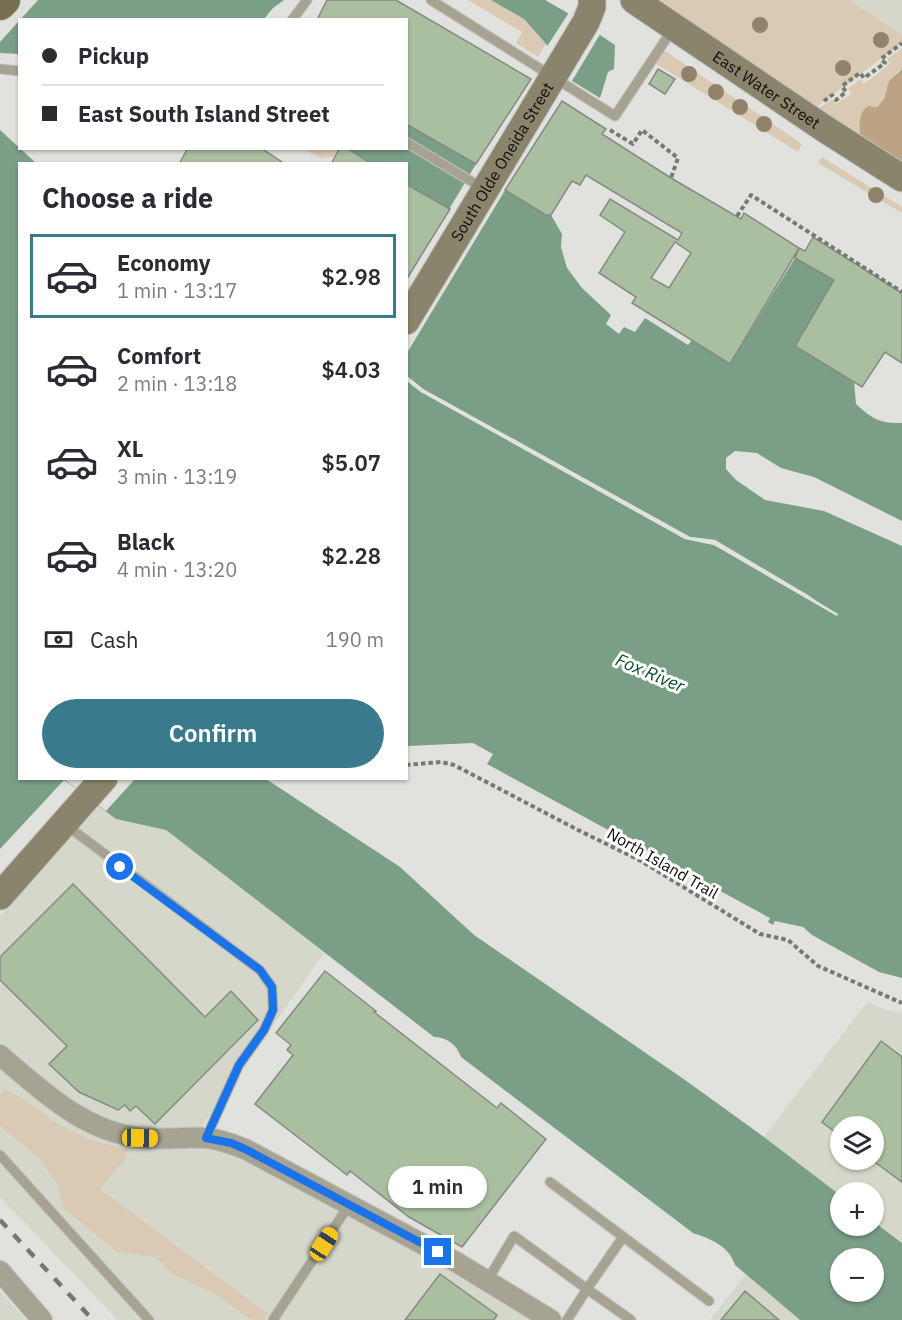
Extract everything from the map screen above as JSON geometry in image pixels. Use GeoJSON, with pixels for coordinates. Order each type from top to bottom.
{"type":"FeatureCollection","features":[{"type":"Feature","properties":{"kind":"main road"},"geometry":{"type":"LineString","coordinates":[[0,4],[4,0]]}},
{"type":"Feature","properties":{"kind":"street","name":"East Water Street"},"geometry":{"type":"LineString","coordinates":[[634,0],[902,178]]}},
{"type":"Feature","properties":{"kind":"street","name":"South Olde Oneida Street"},"geometry":{"type":"LineString","coordinates":[[408,318],[555,74],[589,11]]}},
{"type":"Feature","properties":{"kind":"street"},"geometry":{"type":"LineString","coordinates":[[0,896],[96,788]]}},
{"type":"Feature","properties":{"kind":"street"},"geometry":{"type":"LineString","coordinates":[[0,1055],[55,1103],[76,1116],[103,1128],[140,1138],[206,1138],[231,1143],[245,1149],[456,1262],[550,1320]]}},
{"type":"Feature","properties":{"kind":"street"},"geometry":{"type":"LineString","coordinates":[[0,1271],[42,1320]]}},
{"type":"Feature","properties":{"kind":"lane"},"geometry":{"type":"LineString","coordinates":[[294,18],[308,0]]}},
{"type":"Feature","properties":{"kind":"lane"},"geometry":{"type":"LineString","coordinates":[[430,0],[555,74],[615,116],[674,27]]}},
{"type":"Feature","properties":{"kind":"lane"},"geometry":{"type":"LineString","coordinates":[[0,69],[18,70]]}},
{"type":"Feature","properties":{"kind":"lane"},"geometry":{"type":"LineString","coordinates":[[408,143],[489,182]]}},
{"type":"Feature","properties":{"kind":"lane"},"geometry":{"type":"LineString","coordinates":[[64,824],[260,970],[272,987],[273,1010],[264,1030],[239,1065],[206,1138]]}},
{"type":"Feature","properties":{"kind":"lane"},"geometry":{"type":"LineString","coordinates":[[0,1155],[149,1320]]}},
{"type":"Feature","properties":{"kind":"lane"},"geometry":{"type":"LineString","coordinates":[[550,1182],[709,1301]]}},
{"type":"Feature","properties":{"kind":"lane"},"geometry":{"type":"LineString","coordinates":[[273,1320],[349,1205]]}},
{"type":"Feature","properties":{"kind":"lane"},"geometry":{"type":"LineString","coordinates":[[487,1281],[514,1236],[632,1320]]}},
{"type":"Feature","properties":{"kind":"lane"},"geometry":{"type":"LineString","coordinates":[[567,1320],[623,1237]]}},
{"type":"Feature","properties":{"kind":"path"},"geometry":{"type":"LineString","coordinates":[[832,95],[836,100],[846,92],[842,86],[860,73],[864,78],[885,63],[881,59],[902,43]]}},
{"type":"Feature","properties":{"kind":"path"},"geometry":{"type":"LineString","coordinates":[[605,127],[633,144],[642,130],[678,158],[671,178]]}},
{"type":"Feature","properties":{"kind":"path"},"geometry":{"type":"LineString","coordinates":[[737,216],[751,195],[902,292]]}},
{"type":"Feature","properties":{"kind":"path","name":"North Island Trail"},"geometry":{"type":"LineString","coordinates":[[408,765],[441,762],[454,765],[641,861],[760,934],[788,940],[818,966],[902,1003]]}},
{"type":"Feature","properties":{"kind":"shaded area"},"geometry":{"type":"Polygon","coordinates":[[[468,0],[491,0],[524,19],[546,44],[538,57],[516,43],[522,32],[468,0]]]}},
{"type":"Feature","properties":{"kind":"shaded area"},"geometry":{"type":"Polygon","coordinates":[[[660,0],[849,0],[902,35],[902,43],[816,107],[660,0]]]}},
{"type":"Feature","properties":{"kind":"shaded area"},"geometry":{"type":"Polygon","coordinates":[[[849,0],[902,0],[902,35],[899,34],[849,0]]]}},
{"type":"Feature","properties":{"kind":"shaded area"},"geometry":{"type":"Polygon","coordinates":[[[902,48],[902,69],[897,72],[886,90],[884,99],[859,125],[860,134],[818,109],[832,100],[836,104],[851,94],[848,88],[861,79],[864,84],[890,64],[887,59],[902,48]]]}},
{"type":"Feature","properties":{"kind":"shaded area"},"geometry":{"type":"Polygon","coordinates":[[[664,50],[802,144],[798,152],[655,63],[664,50]]]}},
{"type":"Feature","properties":{"kind":"shaded area"},"geometry":{"type":"Polygon","coordinates":[[[902,69],[902,162],[860,134],[860,118],[868,106],[877,107],[884,99],[889,81],[902,69]]]}},
{"type":"Feature","properties":{"kind":"shaded area"},"geometry":{"type":"Polygon","coordinates":[[[306,150],[339,150],[335,157],[320,158],[306,150]]]}},
{"type":"Feature","properties":{"kind":"shaded area"},"geometry":{"type":"Polygon","coordinates":[[[822,157],[902,207],[902,213],[818,163],[822,157]]]}},
{"type":"Feature","properties":{"kind":"shaded area"},"geometry":{"type":"Polygon","coordinates":[[[99,806],[116,819],[166,830],[324,953],[203,1125],[200,1149],[219,1151],[240,1159],[437,1264],[530,1320],[118,1320],[0,1197],[0,916],[99,806]]]}},
{"type":"Feature","properties":{"kind":"shaded area"},"geometry":{"type":"Polygon","coordinates":[[[867,1002],[886,1010],[902,1013],[902,1242],[884,1228],[884,1182],[830,1182],[830,1187],[764,1137],[867,1002]]]}},
{"type":"Feature","properties":{"kind":"shaded area"},"geometry":{"type":"Polygon","coordinates":[[[4,1089],[28,1102],[59,1125],[90,1140],[128,1150],[126,1158],[100,1189],[268,1314],[263,1320],[251,1320],[215,1294],[172,1274],[156,1257],[117,1252],[63,1208],[58,1185],[38,1157],[0,1126],[0,1094],[4,1089]]]}},
{"type":"Feature","properties":{"kind":"shaded area"},"geometry":{"type":"Polygon","coordinates":[[[746,1274],[800,1320],[710,1320],[746,1274]]]}},
{"type":"Feature","properties":{"kind":"shaded area"},"geometry":{"type":"Polygon","coordinates":[[[0,1291],[24,1318],[26,1320],[0,1320],[0,1291]]]}},
{"type":"Feature","properties":{"kind":"water"},"geometry":{"type":"Polygon","coordinates":[[[0,0],[284,0],[265,18],[18,18],[18,54],[0,53],[0,0]]]}},
{"type":"Feature","properties":{"kind":"water"},"geometry":{"type":"Polygon","coordinates":[[[491,0],[545,0],[615,45],[614,69],[608,72],[600,98],[572,81],[555,54],[524,19],[491,0]]]}},
{"type":"Feature","properties":{"kind":"water","name":"Fox River"},"geometry":{"type":"Polygon","coordinates":[[[408,125],[476,164],[505,190],[551,215],[562,234],[561,247],[567,268],[582,288],[611,315],[606,324],[619,334],[624,327],[635,332],[645,318],[688,345],[692,340],[730,364],[795,258],[834,280],[795,346],[854,381],[856,404],[866,413],[882,421],[902,423],[902,521],[814,477],[781,468],[757,453],[735,451],[726,458],[726,469],[736,480],[765,500],[824,511],[902,546],[902,978],[879,972],[812,935],[803,927],[775,921],[773,925],[768,922],[770,918],[487,764],[493,754],[473,743],[408,746],[408,382],[421,392],[685,539],[714,545],[837,616],[808,595],[715,540],[690,537],[423,389],[408,377],[408,278],[449,209],[408,185],[408,162],[370,162],[349,150],[408,150],[408,125]]]}},
{"type":"Feature","properties":{"kind":"water"},"geometry":{"type":"Polygon","coordinates":[[[0,130],[18,146],[18,150],[22,150],[35,162],[18,162],[18,780],[64,780],[0,849],[0,130]]]}},
{"type":"Feature","properties":{"kind":"water"},"geometry":{"type":"Polygon","coordinates":[[[64,780],[268,780],[400,867],[474,935],[685,1080],[830,1187],[830,1236],[884,1236],[884,1229],[902,1243],[902,1320],[800,1320],[735,1265],[724,1248],[693,1233],[461,1057],[451,1042],[434,1037],[166,830],[116,819],[64,780]]]}},
{"type":"Feature","properties":{"kind":"pier"},"geometry":{"type":"Polygon","coordinates":[[[0,0],[38,0],[22,18],[18,18],[18,22],[0,42],[0,0]]]}},
{"type":"Feature","properties":{"kind":"pier"},"geometry":{"type":"Polygon","coordinates":[[[570,11],[602,31],[572,81],[546,48],[570,11]]]}},
{"type":"Feature","properties":{"kind":"pier"},"geometry":{"type":"Polygon","coordinates":[[[476,164],[507,187],[408,351],[408,278],[476,164]]]}},
{"type":"Feature","properties":{"kind":"pier"},"geometry":{"type":"Polygon","coordinates":[[[408,377],[423,389],[690,537],[715,540],[838,614],[837,616],[714,545],[685,539],[421,392],[408,382],[408,377]]]}},
{"type":"Feature","properties":{"kind":"pier"},"geometry":{"type":"Polygon","coordinates":[[[67,780],[134,780],[106,811],[67,780]]]}},
{"type":"Feature","properties":{"kind":"building"},"geometry":{"type":"Polygon","coordinates":[[[327,0],[396,0],[531,79],[476,164],[408,125],[408,18],[318,18],[327,0]]]}},
{"type":"Feature","properties":{"kind":"building"},"geometry":{"type":"Polygon","coordinates":[[[658,69],[675,79],[665,94],[649,84],[658,69]]]}},
{"type":"Feature","properties":{"kind":"building"},"geometry":{"type":"Polygon","coordinates":[[[562,101],[606,129],[602,134],[671,178],[741,219],[744,213],[799,248],[730,364],[632,303],[636,297],[599,273],[625,232],[600,215],[610,199],[678,240],[682,233],[586,175],[580,185],[572,181],[551,215],[546,215],[505,190],[562,101]],[[675,242],[651,278],[669,288],[691,253],[675,242]]]}},
{"type":"Feature","properties":{"kind":"building"},"geometry":{"type":"Polygon","coordinates":[[[187,150],[264,150],[282,162],[180,162],[187,150]]]}},
{"type":"Feature","properties":{"kind":"building"},"geometry":{"type":"Polygon","coordinates":[[[339,150],[350,150],[369,162],[332,162],[339,150]]]}},
{"type":"Feature","properties":{"kind":"building"},"geometry":{"type":"Polygon","coordinates":[[[408,185],[450,209],[408,277],[408,185]]]}},
{"type":"Feature","properties":{"kind":"building"},"geometry":{"type":"Polygon","coordinates":[[[813,237],[902,293],[902,363],[885,352],[862,387],[795,346],[834,280],[795,258],[799,248],[805,251],[813,237]]]}},
{"type":"Feature","properties":{"kind":"building"},"geometry":{"type":"Polygon","coordinates":[[[73,884],[205,1017],[231,991],[258,1020],[155,1124],[136,1106],[130,1111],[125,1105],[118,1110],[79,1092],[49,1064],[67,1046],[0,980],[0,957],[73,884]]]}},
{"type":"Feature","properties":{"kind":"building"},"geometry":{"type":"Polygon","coordinates":[[[325,971],[497,1108],[501,1103],[546,1139],[462,1247],[409,1217],[350,1171],[347,1175],[255,1104],[293,1055],[287,1050],[291,1045],[276,1033],[325,971]]]}},
{"type":"Feature","properties":{"kind":"building"},"geometry":{"type":"Polygon","coordinates":[[[881,1041],[902,1057],[902,1182],[884,1169],[884,1116],[830,1116],[830,1128],[822,1122],[881,1041]]]}},
{"type":"Feature","properties":{"kind":"building"},"geometry":{"type":"Polygon","coordinates":[[[440,1274],[497,1315],[494,1320],[405,1320],[440,1274]]]}},
{"type":"Feature","properties":{"kind":"building"},"geometry":{"type":"Polygon","coordinates":[[[745,1291],[779,1320],[721,1320],[745,1291]]]}},
{"type":"Feature","properties":{"kind":"railway"},"geometry":{"type":"LineString","coordinates":[[0,1220],[93,1320]]}},
{"type":"Feature","properties":{"kind":"route"},"geometry":{"type":"LineString","coordinates":[[120,867],[260,970],[272,987],[273,1010],[264,1030],[239,1065],[206,1138],[231,1143],[245,1149],[438,1252]]}}]}
